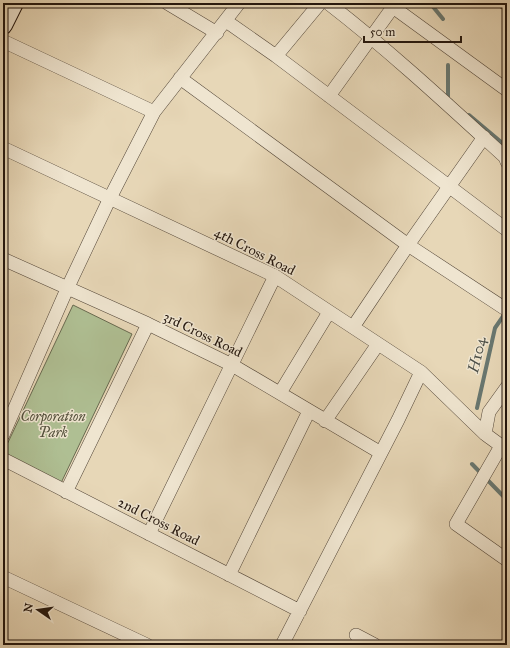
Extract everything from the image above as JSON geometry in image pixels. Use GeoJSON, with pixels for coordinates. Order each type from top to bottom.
{"type":"FeatureCollection","features":[{"type":"Feature","properties":{"kind":"street"},"geometry":{"type":"LineString","coordinates":[[3,25],[14,3]]}},
{"type":"Feature","properties":{"kind":"street"},"geometry":{"type":"LineString","coordinates":[[167,3],[217,33]]}},
{"type":"Feature","properties":{"kind":"street"},"geometry":{"type":"LineString","coordinates":[[3,435],[67,289],[110,198],[154,112],[240,3]]}},
{"type":"Feature","properties":{"kind":"street"},"geometry":{"type":"LineString","coordinates":[[276,56],[320,3]]}},
{"type":"Feature","properties":{"kind":"street"},"geometry":{"type":"LineString","coordinates":[[328,3],[372,37],[484,137],[505,157],[507,162]]}},
{"type":"Feature","properties":{"kind":"street"},"geometry":{"type":"LineString","coordinates":[[329,96],[393,7],[507,90]]}},
{"type":"Feature","properties":{"kind":"street"},"geometry":{"type":"LineString","coordinates":[[226,21],[276,56],[507,230]]}},
{"type":"Feature","properties":{"kind":"street"},"geometry":{"type":"LineString","coordinates":[[3,41],[154,112]]}},
{"type":"Feature","properties":{"kind":"street"},"geometry":{"type":"LineString","coordinates":[[180,78],[408,245],[504,308]]}},
{"type":"Feature","properties":{"kind":"street"},"geometry":{"type":"LineString","coordinates":[[353,328],[408,245],[484,137]]}},
{"type":"Feature","properties":{"kind":"street","name":"4th Cross Road"},"geometry":{"type":"LineString","coordinates":[[3,148],[275,276],[421,372],[485,434],[504,448]]}},
{"type":"Feature","properties":{"kind":"street","name":"3rd Cross Road"},"geometry":{"type":"LineString","coordinates":[[3,259],[148,324],[232,365],[381,453]]}},
{"type":"Feature","properties":{"kind":"street"},"geometry":{"type":"LineString","coordinates":[[149,534],[275,276]]}},
{"type":"Feature","properties":{"kind":"street"},"geometry":{"type":"LineString","coordinates":[[280,393],[329,312]]}},
{"type":"Feature","properties":{"kind":"street"},"geometry":{"type":"LineString","coordinates":[[66,492],[148,324]]}},
{"type":"Feature","properties":{"kind":"street"},"geometry":{"type":"LineString","coordinates":[[325,421],[378,344]]}},
{"type":"Feature","properties":{"kind":"street"},"geometry":{"type":"LineString","coordinates":[[282,645],[421,372]]}},
{"type":"Feature","properties":{"kind":"street"},"geometry":{"type":"LineString","coordinates":[[485,434],[489,412],[507,387]]}},
{"type":"Feature","properties":{"kind":"street"},"geometry":{"type":"LineString","coordinates":[[229,574],[309,411]]}},
{"type":"Feature","properties":{"kind":"street"},"geometry":{"type":"LineString","coordinates":[[504,448],[456,524],[507,560]]}},
{"type":"Feature","properties":{"kind":"street","name":"2nd Cross Road"},"geometry":{"type":"LineString","coordinates":[[3,459],[300,611]]}},
{"type":"Feature","properties":{"kind":"street"},"geometry":{"type":"LineString","coordinates":[[3,577],[147,645]]}},
{"type":"Feature","properties":{"kind":"street"},"geometry":{"type":"LineString","coordinates":[[356,635],[375,645]]}},
{"type":"Feature","properties":{"kind":"green space","name":"Corporation Park"},"geometry":{"type":"Polygon","coordinates":[[[73,305],[132,334],[61,483],[3,453],[73,305]]]}},
{"type":"Feature","properties":{"kind":"waterway","name":"H104"},"geometry":{"type":"LineString","coordinates":[[430,3],[443,19]]}},
{"type":"Feature","properties":{"kind":"waterway","name":"H104"},"geometry":{"type":"LineString","coordinates":[[448,65],[448,99],[451,101]]}},
{"type":"Feature","properties":{"kind":"waterway","name":"H104"},"geometry":{"type":"LineString","coordinates":[[469,115],[507,147]]}},
{"type":"Feature","properties":{"kind":"waterway","name":"H104"},"geometry":{"type":"LineString","coordinates":[[477,408],[495,328],[506,312]]}},
{"type":"Feature","properties":{"kind":"waterway","name":"H104"},"geometry":{"type":"LineString","coordinates":[[472,464],[507,500]]}}]}
